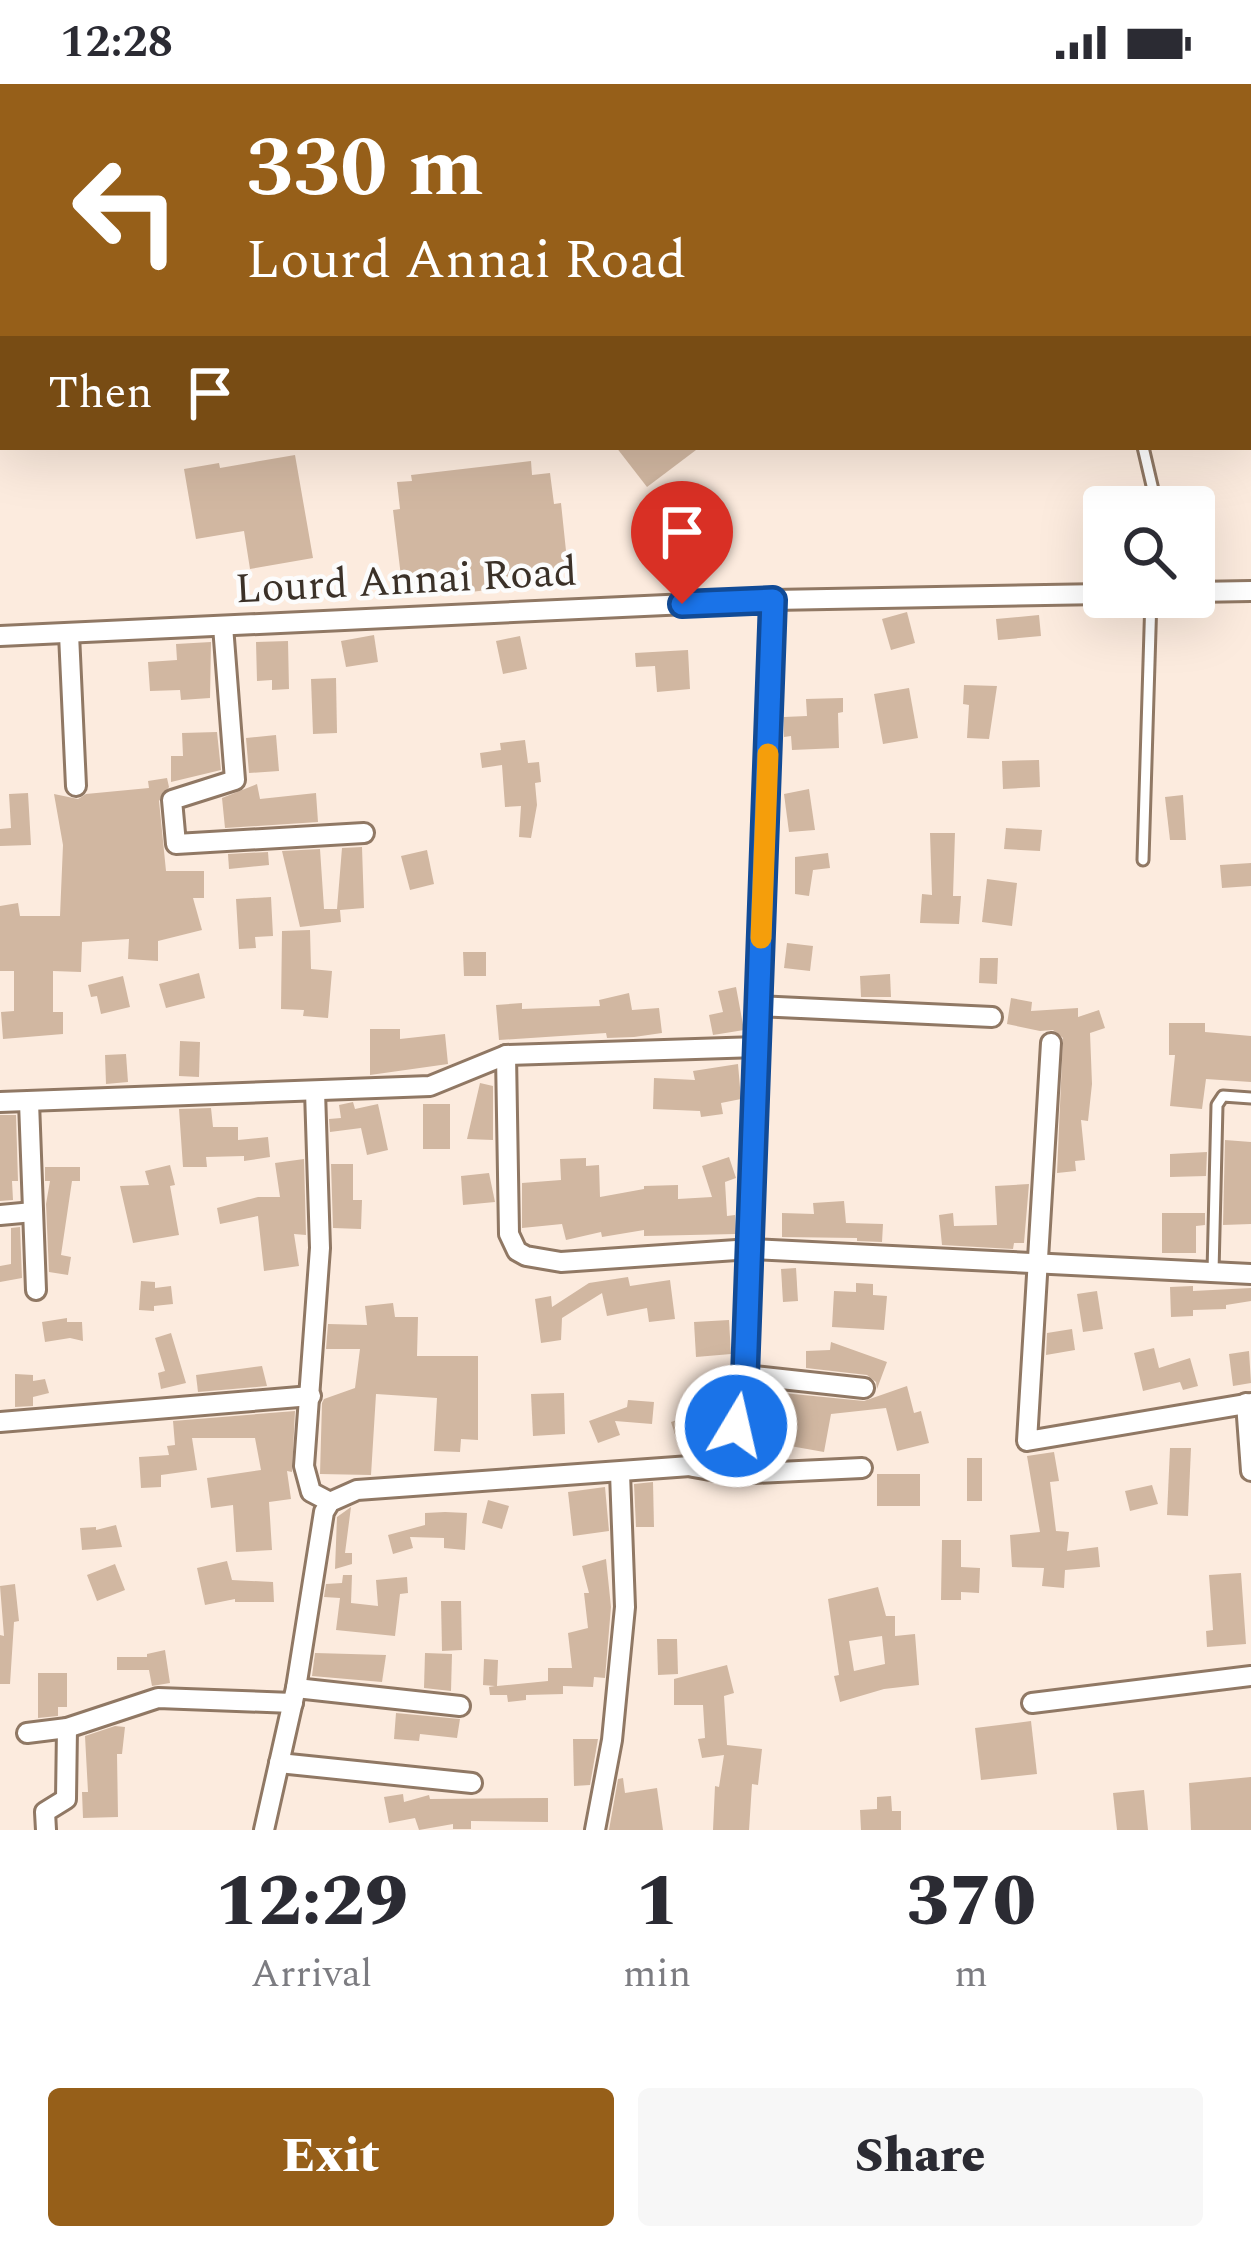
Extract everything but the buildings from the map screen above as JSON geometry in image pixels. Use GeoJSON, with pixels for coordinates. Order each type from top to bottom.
{"type":"FeatureCollection","features":[{"type":"Feature","properties":{"kind":"street"},"geometry":{"type":"LineString","coordinates":[[1215,592],[1251,591]]}},
{"type":"Feature","properties":{"kind":"street","name":"Lourd Annai Road"},"geometry":{"type":"LineString","coordinates":[[0,636],[773,600],[1083,594]]}},
{"type":"Feature","properties":{"kind":"street"},"geometry":{"type":"LineString","coordinates":[[690,1466],[724,1445],[736,1426],[745,1376],[773,600]]}},
{"type":"Feature","properties":{"kind":"street"},"geometry":{"type":"LineString","coordinates":[[223,626],[235,780],[172,800],[176,844],[364,833]]}},
{"type":"Feature","properties":{"kind":"street"},"geometry":{"type":"LineString","coordinates":[[69,634],[76,786]]}},
{"type":"Feature","properties":{"kind":"street"},"geometry":{"type":"LineString","coordinates":[[759,1006],[992,1017]]}},
{"type":"Feature","properties":{"kind":"street"},"geometry":{"type":"LineString","coordinates":[[1051,1043],[1027,1441],[1248,1403],[1251,1471]]}},
{"type":"Feature","properties":{"kind":"street"},"geometry":{"type":"LineString","coordinates":[[0,1102],[430,1086],[506,1055],[758,1047]]}},
{"type":"Feature","properties":{"kind":"street"},"geometry":{"type":"LineString","coordinates":[[506,1055],[509,1234],[517,1251],[537,1259],[561,1262],[751,1250],[1251,1274]]}},
{"type":"Feature","properties":{"kind":"street"},"geometry":{"type":"LineString","coordinates":[[315,1091],[320,1248],[305,1481],[311,1492],[330,1502]]}},
{"type":"Feature","properties":{"kind":"street"},"geometry":{"type":"LineString","coordinates":[[29,1102],[36,1290]]}},
{"type":"Feature","properties":{"kind":"street"},"geometry":{"type":"LineString","coordinates":[[0,1215],[33,1212]]}},
{"type":"Feature","properties":{"kind":"street"},"geometry":{"type":"LineString","coordinates":[[745,1376],[864,1388]]}},
{"type":"Feature","properties":{"kind":"street"},"geometry":{"type":"LineString","coordinates":[[0,1422],[311,1396]]}},
{"type":"Feature","properties":{"kind":"street"},"geometry":{"type":"LineString","coordinates":[[264,1830],[294,1695],[324,1512],[330,1502],[357,1490],[690,1466],[734,1474],[862,1468]]}},
{"type":"Feature","properties":{"kind":"street"},"geometry":{"type":"LineString","coordinates":[[595,1830],[612,1740],[625,1607],[620,1473]]}},
{"type":"Feature","properties":{"kind":"street"},"geometry":{"type":"LineString","coordinates":[[1032,1703],[1251,1676]]}},
{"type":"Feature","properties":{"kind":"street"},"geometry":{"type":"LineString","coordinates":[[27,1732],[67,1727],[158,1698],[294,1695],[460,1706]]}},
{"type":"Feature","properties":{"kind":"street"},"geometry":{"type":"LineString","coordinates":[[46,1830],[45,1812],[66,1799],[67,1727]]}},
{"type":"Feature","properties":{"kind":"street"},"geometry":{"type":"LineString","coordinates":[[279,1762],[472,1783]]}},
{"type":"Feature","properties":{"kind":"lane"},"geometry":{"type":"LineString","coordinates":[[1144,450],[1151,486]]}},
{"type":"Feature","properties":{"kind":"lane"},"geometry":{"type":"LineString","coordinates":[[1143,860],[1150,618]]}},
{"type":"Feature","properties":{"kind":"lane"},"geometry":{"type":"LineString","coordinates":[[1213,1273],[1217,1105],[1223,1096],[1251,1098]]}},
{"type":"Feature","properties":{"kind":"slow traffic"},"geometry":{"type":"LineString","coordinates":[[761,938],[768,754]]}},
{"type":"Feature","properties":{"kind":"route"},"geometry":{"type":"LineString","coordinates":[[682,604],[773,600],[745,1376],[736,1426]]}}]}
